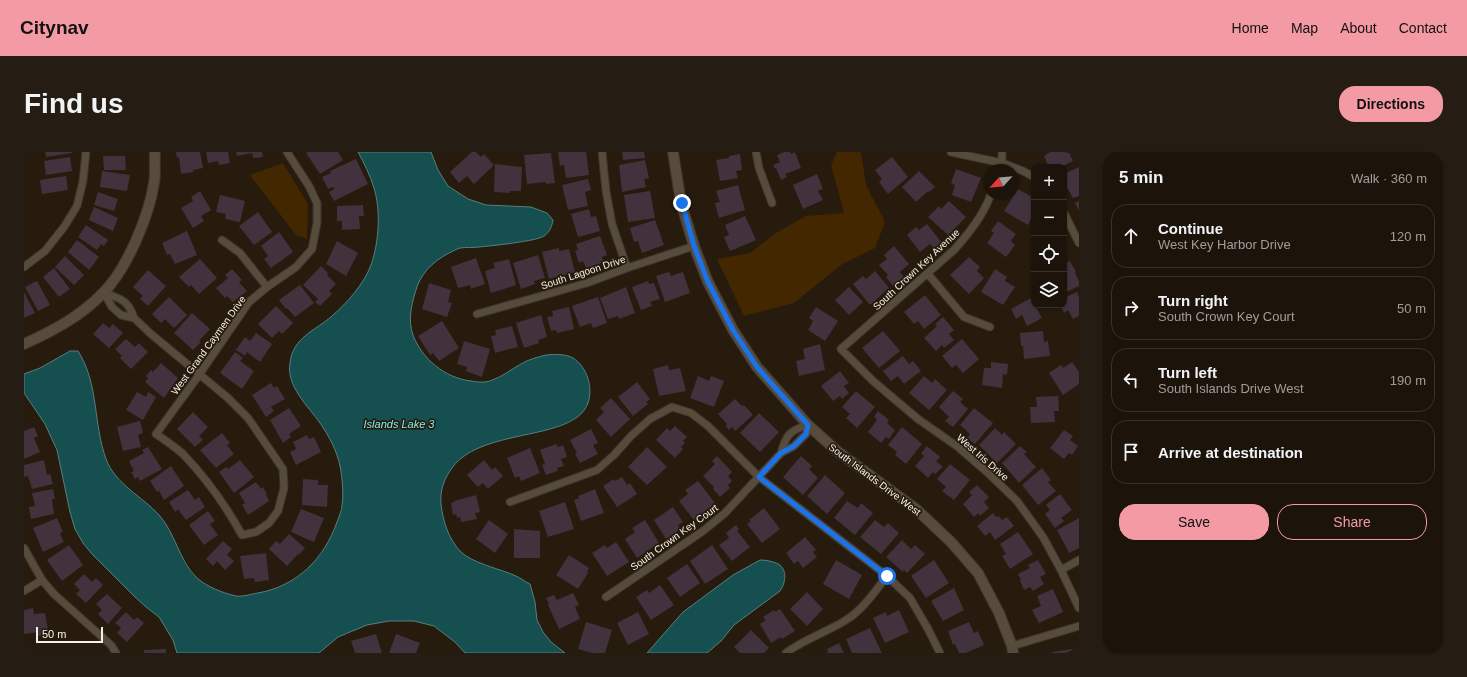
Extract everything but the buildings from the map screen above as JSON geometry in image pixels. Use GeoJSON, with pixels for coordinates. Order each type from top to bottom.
{"type":"FeatureCollection","features":[{"type":"Feature","properties":{"kind":"street"},"geometry":{"type":"LineString","coordinates":[[24,267],[45,251],[64,227],[76,206],[83,182],[86,152]]}},
{"type":"Feature","properties":{"kind":"street"},"geometry":{"type":"LineString","coordinates":[[24,344],[48,333],[78,315],[104,293],[112,282],[137,240],[147,211],[154,182],[154,152]]}},
{"type":"Feature","properties":{"kind":"street","name":"West Grand Caymen Drive"},"geometry":{"type":"LineString","coordinates":[[200,375],[228,398],[248,418],[283,469],[284,488],[278,511],[269,523],[256,532],[242,535],[232,518],[199,472],[182,453],[156,434],[200,375],[250,302],[267,287],[296,267],[312,249],[317,203],[309,186],[286,152]]}},
{"type":"Feature","properties":{"kind":"street"},"geometry":{"type":"LineString","coordinates":[[602,152],[606,192],[612,224],[628,268]]}},
{"type":"Feature","properties":{"kind":"street","name":"South Islands Drive West"},"geometry":{"type":"LineString","coordinates":[[673,152],[682,203],[694,246],[708,282],[733,330],[757,367],[808,425],[837,451],[916,509],[951,542],[978,573],[999,613],[1013,649]]}},
{"type":"Feature","properties":{"kind":"street"},"geometry":{"type":"LineString","coordinates":[[756,152],[759,168],[772,204]]}},
{"type":"Feature","properties":{"kind":"street"},"geometry":{"type":"LineString","coordinates":[[951,152],[993,164]]}},
{"type":"Feature","properties":{"kind":"street"},"geometry":{"type":"LineString","coordinates":[[1000,164],[1002,152]]}},
{"type":"Feature","properties":{"kind":"street"},"geometry":{"type":"LineString","coordinates":[[1019,170],[1031,175]]}},
{"type":"Feature","properties":{"kind":"street","name":"South Crown Key Avenue"},"geometry":{"type":"LineString","coordinates":[[841,348],[928,274],[970,232],[986,208],[989,200]]}},
{"type":"Feature","properties":{"kind":"street"},"geometry":{"type":"LineString","coordinates":[[1067,219],[1079,243]]}},
{"type":"Feature","properties":{"kind":"street"},"geometry":{"type":"LineString","coordinates":[[222,240],[240,253],[267,287]]}},
{"type":"Feature","properties":{"kind":"street","name":"South Lagoon Drive"},"geometry":{"type":"LineString","coordinates":[[477,314],[587,283],[694,246]]}},
{"type":"Feature","properties":{"kind":"street"},"geometry":{"type":"LineString","coordinates":[[928,274],[964,317],[990,327]]}},
{"type":"Feature","properties":{"kind":"street"},"geometry":{"type":"LineString","coordinates":[[104,293],[119,298],[131,308],[134,318]]}},
{"type":"Feature","properties":{"kind":"street"},"geometry":{"type":"LineString","coordinates":[[104,293],[116,311],[121,315],[134,318],[200,375]]}},
{"type":"Feature","properties":{"kind":"street","name":"West Iris Drive"},"geometry":{"type":"LineString","coordinates":[[841,348],[873,381],[918,419],[958,447],[987,472],[1016,501],[1043,537],[1079,608]]}},
{"type":"Feature","properties":{"kind":"street"},"geometry":{"type":"LineString","coordinates":[[510,502],[597,470],[650,419],[672,407],[691,413],[708,426],[759,477],[887,576],[910,598],[940,653]]}},
{"type":"Feature","properties":{"kind":"street","name":"South Crown Key Court"},"geometry":{"type":"LineString","coordinates":[[781,453],[785,439],[796,429],[808,425]]}},
{"type":"Feature","properties":{"kind":"street","name":"South Crown Key Court"},"geometry":{"type":"LineString","coordinates":[[606,597],[703,531],[725,513],[781,453],[794,446],[806,434],[808,425]]}},
{"type":"Feature","properties":{"kind":"street"},"geometry":{"type":"LineString","coordinates":[[24,548],[42,580],[54,594],[111,645],[116,653]]}},
{"type":"Feature","properties":{"kind":"street"},"geometry":{"type":"LineString","coordinates":[[1061,570],[1079,560]]}},
{"type":"Feature","properties":{"kind":"street"},"geometry":{"type":"LineString","coordinates":[[786,653],[796,645],[850,618],[865,603],[887,576]]}},
{"type":"Feature","properties":{"kind":"street"},"geometry":{"type":"LineString","coordinates":[[24,591],[42,580]]}},
{"type":"Feature","properties":{"kind":"street"},"geometry":{"type":"LineString","coordinates":[[1013,649],[1079,626]]}},
{"type":"Feature","properties":{"kind":"shaded area"},"geometry":{"type":"Polygon","coordinates":[[[837,152],[861,152],[866,185],[885,222],[875,248],[841,265],[794,303],[744,316],[717,259],[750,253],[776,233],[806,216],[844,213],[831,165],[837,152]]]}},
{"type":"Feature","properties":{"kind":"shaded area"},"geometry":{"type":"Polygon","coordinates":[[[283,163],[308,204],[307,239],[296,235],[250,175],[283,163]]]}},
{"type":"Feature","properties":{"kind":"water","name":"Islands Lake 3"},"geometry":{"type":"Polygon","coordinates":[[[358,152],[431,152],[438,170],[448,186],[468,199],[486,205],[531,207],[547,213],[553,220],[549,231],[540,238],[503,244],[460,248],[437,260],[423,274],[417,286],[410,319],[411,330],[422,352],[436,366],[452,376],[461,379],[480,382],[490,381],[526,361],[553,354],[573,358],[586,373],[590,391],[588,403],[579,416],[564,424],[481,447],[463,457],[450,471],[442,487],[441,495],[443,517],[452,541],[460,551],[471,559],[510,573],[530,584],[535,602],[537,620],[543,632],[551,642],[565,653],[465,653],[455,642],[434,626],[414,621],[389,621],[367,625],[338,637],[319,653],[177,653],[173,640],[159,617],[134,596],[92,554],[83,543],[75,529],[57,450],[45,424],[24,393],[24,374],[40,368],[70,351],[78,351],[85,364],[93,390],[102,445],[110,468],[130,490],[152,508],[165,522],[186,564],[197,578],[210,587],[236,596],[244,596],[285,584],[297,577],[317,559],[325,548],[342,507],[343,496],[340,466],[335,449],[329,438],[320,423],[304,403],[291,380],[290,363],[295,347],[300,341],[332,316],[360,286],[368,272],[374,256],[378,226],[378,206],[367,169],[358,152]]]}},
{"type":"Feature","properties":{"kind":"water"},"geometry":{"type":"Polygon","coordinates":[[[760,560],[774,562],[783,568],[785,580],[782,588],[734,625],[721,641],[707,653],[647,653],[683,612],[733,575],[760,560]]]}},
{"type":"Feature","properties":{"kind":"route"},"geometry":{"type":"LineString","coordinates":[[682,203],[694,246],[708,282],[733,330],[757,367],[808,425],[806,434],[794,446],[781,453],[759,477],[887,576]]}}]}
